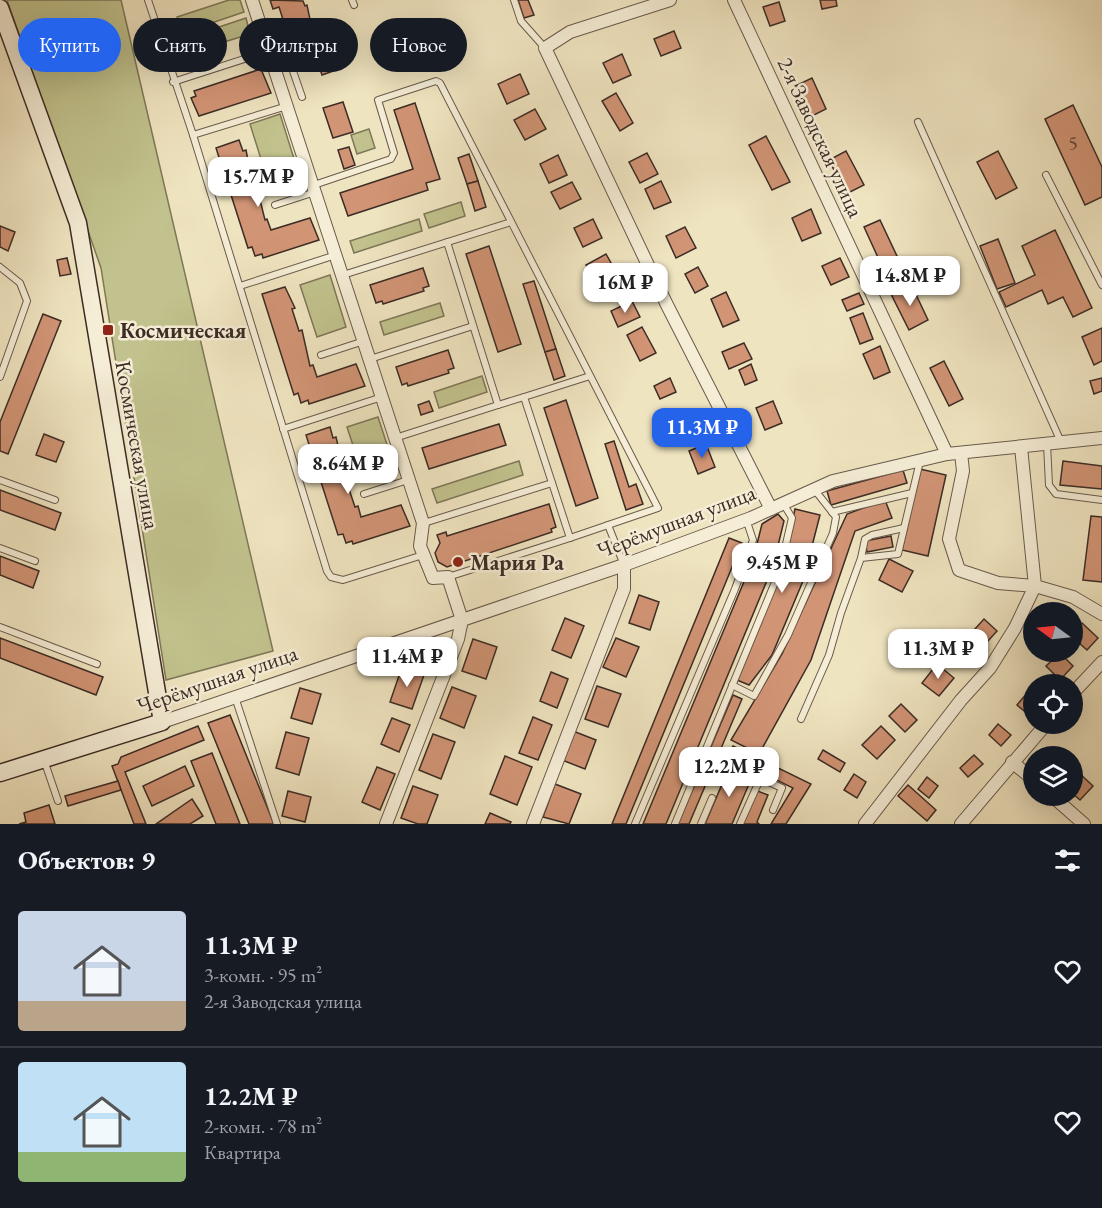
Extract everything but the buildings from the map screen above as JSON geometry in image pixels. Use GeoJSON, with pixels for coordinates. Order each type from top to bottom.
{"type":"FeatureCollection","features":[{"type":"Feature","properties":{"kind":"street"},"geometry":{"type":"LineString","coordinates":[[252,0],[258,18]]}},
{"type":"Feature","properties":{"kind":"street","name":"2-я Заводская улица"},"geometry":{"type":"LineString","coordinates":[[734,0],[947,454]]}},
{"type":"Feature","properties":{"kind":"street"},"geometry":{"type":"LineString","coordinates":[[664,1],[570,32],[545,48],[666,303],[771,509]]}},
{"type":"Feature","properties":{"kind":"street","name":"Космическая улица"},"geometry":{"type":"LineString","coordinates":[[0,8],[78,224],[162,722]]}},
{"type":"Feature","properties":{"kind":"street"},"geometry":{"type":"LineString","coordinates":[[277,72],[423,524],[420,542],[423,555],[433,578],[448,577],[462,620],[458,639],[386,824]]}},
{"type":"Feature","properties":{"kind":"street","name":"Черёмушная улица"},"geometry":{"type":"LineString","coordinates":[[4,769],[44,759],[162,722],[624,565],[771,509],[833,481],[947,454],[1102,438]]}},
{"type":"Feature","properties":{"kind":"street"},"geometry":{"type":"LineString","coordinates":[[865,824],[961,700],[990,668],[1015,628],[1035,586],[1021,447]]}},
{"type":"Feature","properties":{"kind":"street"},"geometry":{"type":"LineString","coordinates":[[962,453],[963,471],[949,539],[959,570],[998,583],[1035,586],[1073,597],[1102,614]]}},
{"type":"Feature","properties":{"kind":"street"},"geometry":{"type":"LineString","coordinates":[[533,824],[624,589],[624,565]]}},
{"type":"Feature","properties":{"kind":"street"},"geometry":{"type":"LineString","coordinates":[[1083,684],[1100,668]]}},
{"type":"Feature","properties":{"kind":"street"},"geometry":{"type":"LineString","coordinates":[[961,824],[1037,734]]}},
{"type":"Feature","properties":{"kind":"street"},"geometry":{"type":"LineString","coordinates":[[1012,762],[1023,771]]}},
{"type":"Feature","properties":{"kind":"street"},"geometry":{"type":"LineString","coordinates":[[1064,806],[1084,824]]}},
{"type":"Feature","properties":{"kind":"lane"},"geometry":{"type":"LineString","coordinates":[[148,0],[173,82],[193,135],[327,571],[331,577],[343,580],[423,555]]}},
{"type":"Feature","properties":{"kind":"lane"},"geometry":{"type":"LineString","coordinates":[[514,0],[521,21],[545,48]]}},
{"type":"Feature","properties":{"kind":"lane"},"geometry":{"type":"LineString","coordinates":[[173,82],[239,61]]}},
{"type":"Feature","properties":{"kind":"lane"},"geometry":{"type":"LineString","coordinates":[[293,72],[302,97]]}},
{"type":"Feature","properties":{"kind":"lane"},"geometry":{"type":"LineString","coordinates":[[274,205],[392,159],[394,153],[378,100],[436,81],[440,83],[658,508],[448,577]]}},
{"type":"Feature","properties":{"kind":"lane"},"geometry":{"type":"LineString","coordinates":[[193,135],[288,106]]}},
{"type":"Feature","properties":{"kind":"lane"},"geometry":{"type":"LineString","coordinates":[[918,122],[1061,443]]}},
{"type":"Feature","properties":{"kind":"lane"},"geometry":{"type":"LineString","coordinates":[[1047,175],[1102,285]]}},
{"type":"Feature","properties":{"kind":"lane"},"geometry":{"type":"LineString","coordinates":[[343,275],[512,222]]}},
{"type":"Feature","properties":{"kind":"lane"},"geometry":{"type":"LineString","coordinates":[[447,242],[498,405]]}},
{"type":"Feature","properties":{"kind":"lane"},"geometry":{"type":"LineString","coordinates":[[240,286],[336,255]]}},
{"type":"Feature","properties":{"kind":"lane"},"geometry":{"type":"LineString","coordinates":[[0,267],[20,283],[27,301],[0,377]]}},
{"type":"Feature","properties":{"kind":"lane"},"geometry":{"type":"LineString","coordinates":[[370,359],[473,326]]}},
{"type":"Feature","properties":{"kind":"lane"},"geometry":{"type":"LineString","coordinates":[[321,355],[364,341]]}},
{"type":"Feature","properties":{"kind":"lane"},"geometry":{"type":"LineString","coordinates":[[395,438],[590,376]]}},
{"type":"Feature","properties":{"kind":"lane"},"geometry":{"type":"LineString","coordinates":[[283,429],[382,397]]}},
{"type":"Feature","properties":{"kind":"lane"},"geometry":{"type":"LineString","coordinates":[[524,397],[570,538]]}},
{"type":"Feature","properties":{"kind":"lane"},"geometry":{"type":"LineString","coordinates":[[1047,444],[1049,485],[1056,494],[1102,500]]}},
{"type":"Feature","properties":{"kind":"lane"},"geometry":{"type":"LineString","coordinates":[[861,558],[898,554],[920,461]]}},
{"type":"Feature","properties":{"kind":"lane"},"geometry":{"type":"LineString","coordinates":[[0,480],[55,500]]}},
{"type":"Feature","properties":{"kind":"lane"},"geometry":{"type":"LineString","coordinates":[[364,494],[409,480]]}},
{"type":"Feature","properties":{"kind":"lane"},"geometry":{"type":"LineString","coordinates":[[423,524],[552,483]]}},
{"type":"Feature","properties":{"kind":"lane"},"geometry":{"type":"LineString","coordinates":[[732,685],[754,696],[773,665],[833,533],[836,517],[814,489]]}},
{"type":"Feature","properties":{"kind":"lane"},"geometry":{"type":"LineString","coordinates":[[832,512],[912,493]]}},
{"type":"Feature","properties":{"kind":"lane"},"geometry":{"type":"LineString","coordinates":[[675,824],[780,570],[792,518],[783,503]]}},
{"type":"Feature","properties":{"kind":"lane"},"geometry":{"type":"LineString","coordinates":[[635,824],[735,589],[753,540],[746,519]]}},
{"type":"Feature","properties":{"kind":"lane"},"geometry":{"type":"LineString","coordinates":[[608,525],[624,565]]}},
{"type":"Feature","properties":{"kind":"lane"},"geometry":{"type":"LineString","coordinates":[[801,719],[829,655],[861,558],[865,539],[872,535],[904,528]]}},
{"type":"Feature","properties":{"kind":"lane"},"geometry":{"type":"LineString","coordinates":[[0,548],[35,561]]}},
{"type":"Feature","properties":{"kind":"lane"},"geometry":{"type":"LineString","coordinates":[[0,627],[97,664]]}},
{"type":"Feature","properties":{"kind":"lane"},"geometry":{"type":"LineString","coordinates":[[235,697],[277,824]]}},
{"type":"Feature","properties":{"kind":"lane"},"geometry":{"type":"LineString","coordinates":[[44,759],[58,801]]}},
{"type":"Feature","properties":{"kind":"lane"},"geometry":{"type":"LineString","coordinates":[[733,766],[782,788],[773,810]]}},
{"type":"Feature","properties":{"kind":"lane"},"geometry":{"type":"LineString","coordinates":[[740,824],[760,777]]}},
{"type":"Feature","properties":{"kind":"lane"},"geometry":{"type":"LineString","coordinates":[[701,824],[712,798]]}},
{"type":"Feature","properties":{"kind":"green space"},"geometry":{"type":"Polygon","coordinates":[[[7,0],[121,0],[133,51],[133,72],[138,72],[273,651],[166,680],[101,268],[32,72],[121,72],[121,18],[18,18],[18,31],[7,0]]]}},
{"type":"Feature","properties":{"kind":"green space"},"geometry":{"type":"Polygon","coordinates":[[[229,0],[240,0],[244,12],[226,18],[177,17],[229,0]]]}},
{"type":"Feature","properties":{"kind":"green space"},"geometry":{"type":"Polygon","coordinates":[[[239,20],[239,37],[227,41],[227,24],[239,20]]]}},
{"type":"Feature","properties":{"kind":"green space"},"geometry":{"type":"Polygon","coordinates":[[[280,114],[301,181],[271,191],[250,124],[280,114]]]}},
{"type":"Feature","properties":{"kind":"green space"},"geometry":{"type":"Polygon","coordinates":[[[369,129],[375,148],[357,154],[351,135],[369,129]]]}},
{"type":"Feature","properties":{"kind":"green space"},"geometry":{"type":"Polygon","coordinates":[[[461,202],[465,216],[429,228],[424,214],[461,202]]]}},
{"type":"Feature","properties":{"kind":"green space"},"geometry":{"type":"Polygon","coordinates":[[[419,219],[422,231],[354,253],[350,241],[419,219]]]}},
{"type":"Feature","properties":{"kind":"green space"},"geometry":{"type":"Polygon","coordinates":[[[330,275],[346,327],[317,337],[300,285],[330,275]]]}},
{"type":"Feature","properties":{"kind":"green space"},"geometry":{"type":"Polygon","coordinates":[[[440,303],[444,316],[384,335],[380,322],[440,303]]]}},
{"type":"Feature","properties":{"kind":"green space"},"geometry":{"type":"Polygon","coordinates":[[[482,376],[487,392],[439,408],[434,392],[482,376]]]}},
{"type":"Feature","properties":{"kind":"green space"},"geometry":{"type":"Polygon","coordinates":[[[378,417],[394,466],[363,476],[347,427],[378,417]]]}},
{"type":"Feature","properties":{"kind":"green space"},"geometry":{"type":"Polygon","coordinates":[[[519,461],[523,475],[437,503],[432,489],[519,461]]]}},
{"type":"Feature","properties":{"kind":"place","name":"Космическая"},"geometry":{"type":"Point","coordinates":[108,330]}},
{"type":"Feature","properties":{"kind":"place","name":"Мария Ра"},"geometry":{"type":"Point","coordinates":[458,562]}}]}
